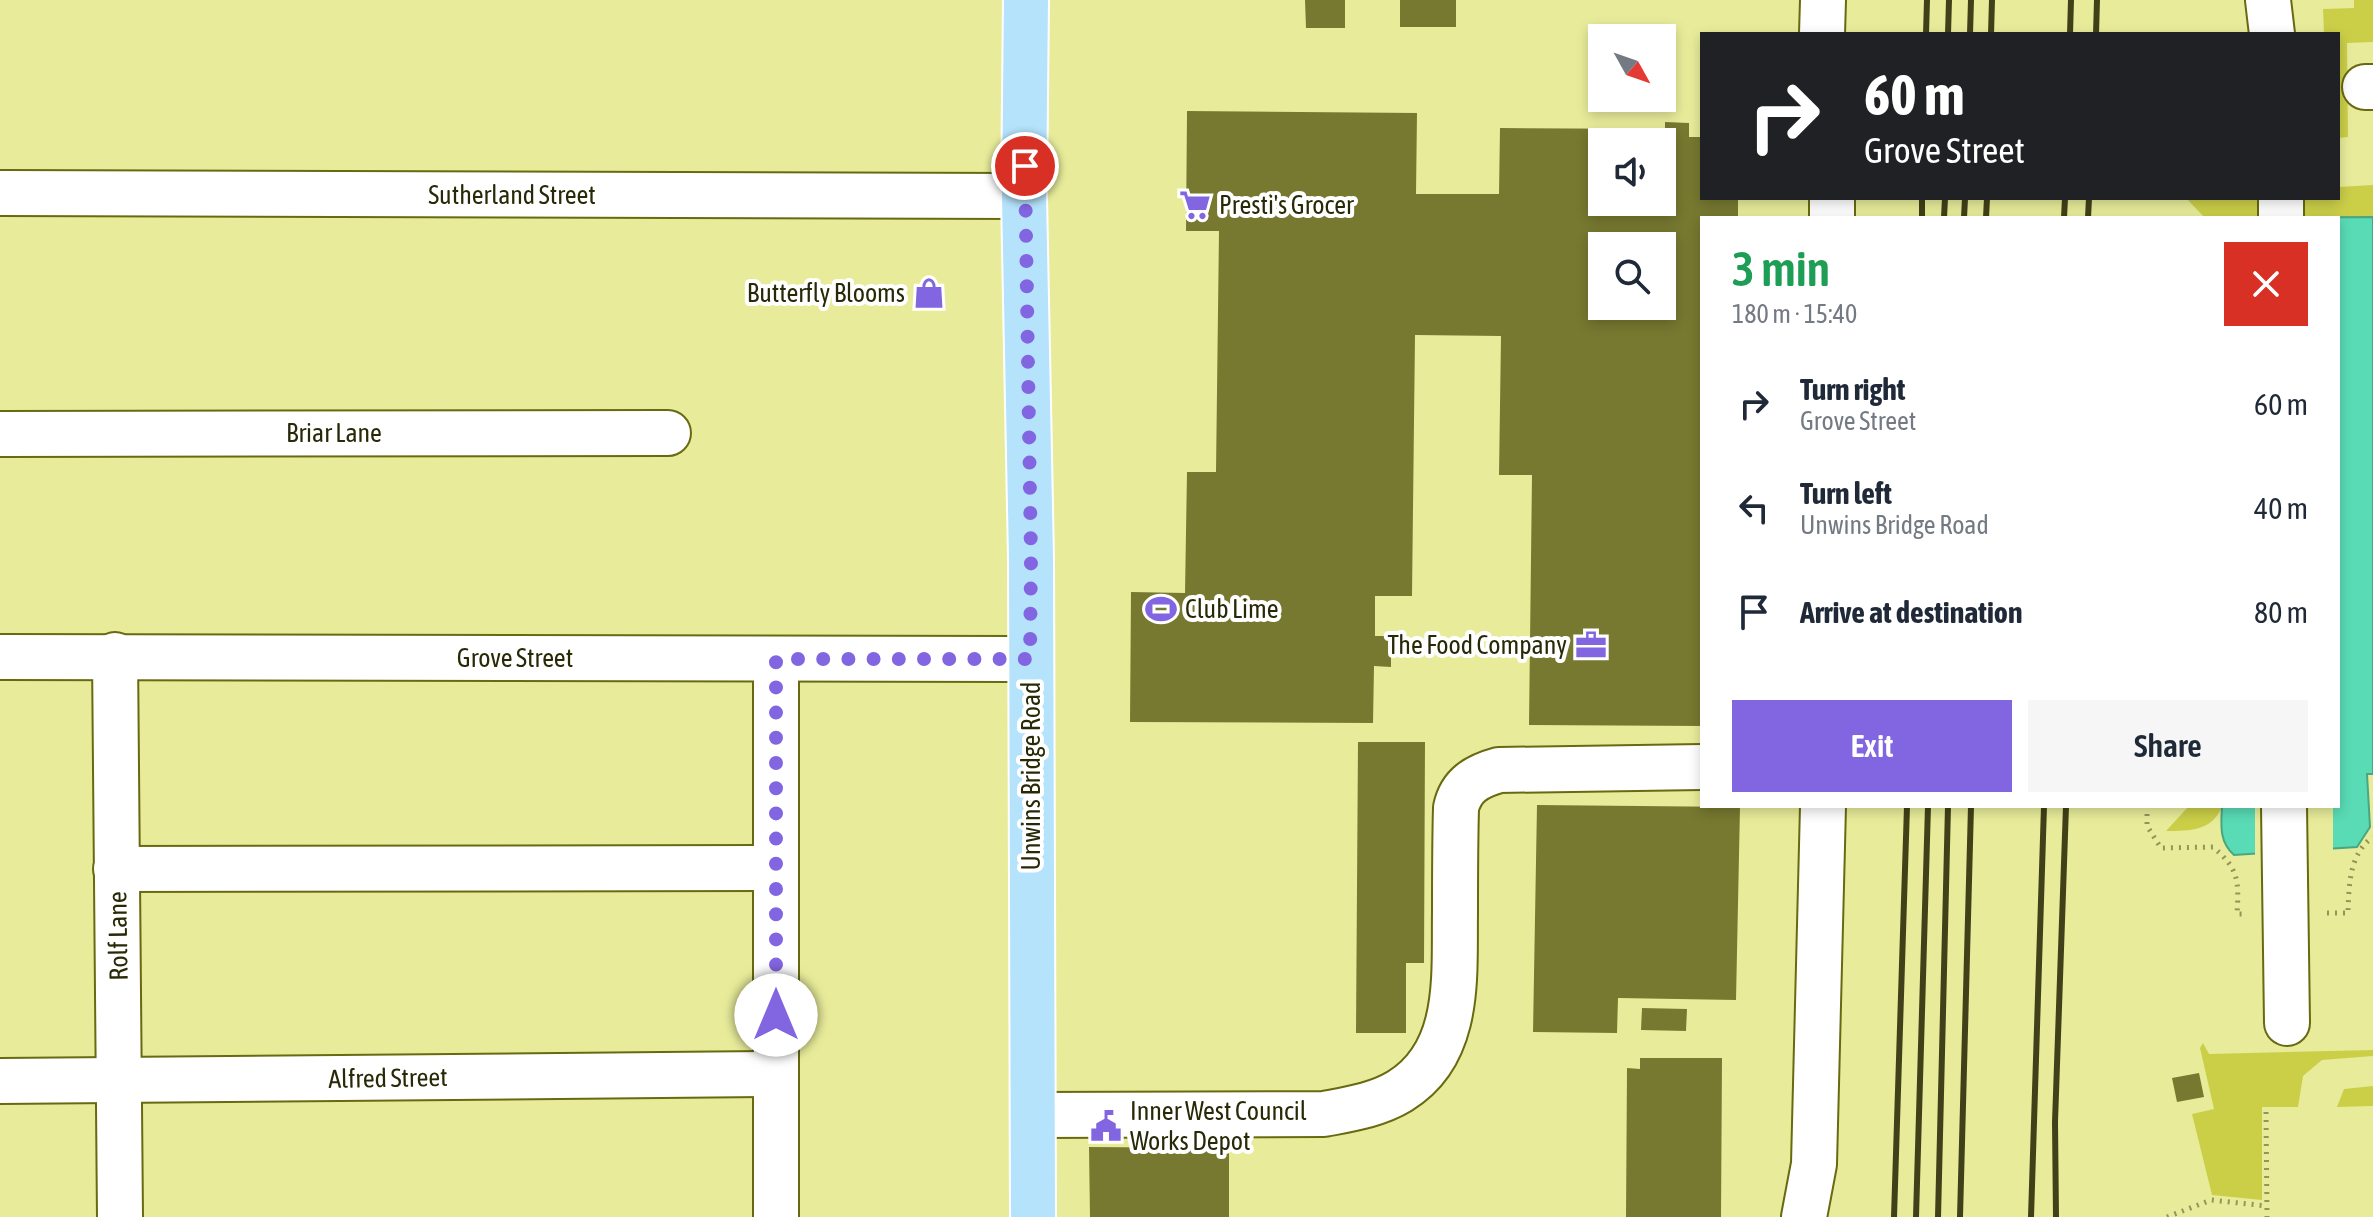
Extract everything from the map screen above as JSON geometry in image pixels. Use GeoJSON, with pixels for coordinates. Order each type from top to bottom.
{"type":"FeatureCollection","features":[{"type":"Feature","properties":{"kind":"main road","name":"Unwins Bridge Road"},"geometry":{"type":"LineString","coordinates":[[1026,0],[1024,196],[1031,559],[1033,1217]]}},
{"type":"Feature","properties":{"kind":"street"},"geometry":{"type":"LineString","coordinates":[[1822,32],[1823,0]]}},
{"type":"Feature","properties":{"kind":"street"},"geometry":{"type":"LineString","coordinates":[[2268,0],[2272,32]]}},
{"type":"Feature","properties":{"kind":"street","name":"Sutherland Street"},"geometry":{"type":"LineString","coordinates":[[0,193],[1024,196]]}},
{"type":"Feature","properties":{"kind":"street","name":"Briar Lane"},"geometry":{"type":"LineString","coordinates":[[0,434],[668,433]]}},
{"type":"Feature","properties":{"kind":"street","name":"Rolf Lane"},"geometry":{"type":"LineString","coordinates":[[115,655],[120,1217]]}},
{"type":"Feature","properties":{"kind":"street","name":"Grove Street"},"geometry":{"type":"LineString","coordinates":[[0,657],[1030,659]]}},
{"type":"Feature","properties":{"kind":"street"},"geometry":{"type":"LineString","coordinates":[[776,659],[776,1217]]}},
{"type":"Feature","properties":{"kind":"street"},"geometry":{"type":"LineString","coordinates":[[1033,1115],[1324,1114],[1372,1104],[1401,1090],[1424,1070],[1439,1048],[1448,1025],[1454,994],[1456,808],[1459,796],[1466,787],[1485,774],[1499,770],[1700,767]]}},
{"type":"Feature","properties":{"kind":"street"},"geometry":{"type":"LineString","coordinates":[[1804,1217],[1814,1164],[1823,808]]}},
{"type":"Feature","properties":{"kind":"street"},"geometry":{"type":"LineString","coordinates":[[2284,808],[2287,1023]]}},
{"type":"Feature","properties":{"kind":"street"},"geometry":{"type":"LineString","coordinates":[[116,869],[776,868]]}},
{"type":"Feature","properties":{"kind":"street","name":"Alfred Street"},"geometry":{"type":"LineString","coordinates":[[0,1081],[776,1074]]}},
{"type":"Feature","properties":{"kind":"path"},"geometry":{"type":"LineString","coordinates":[[2266,1112],[2267,1217]]}},
{"type":"Feature","properties":{"kind":"path"},"geometry":{"type":"LineString","coordinates":[[2167,1217],[2211,1200],[2267,1206]]}},
{"type":"Feature","properties":{"kind":"shaded area"},"geometry":{"type":"Polygon","coordinates":[[[2354,0],[2373,0],[2373,42],[2347,43],[2348,137],[2340,138],[2340,32],[2324,32],[2323,9],[2354,8],[2354,0]]]}},
{"type":"Feature","properties":{"kind":"shaded area"},"geometry":{"type":"Polygon","coordinates":[[[2373,185],[2373,217],[2203,216],[2188,200],[2340,200],[2340,187],[2373,185]]]}},
{"type":"Feature","properties":{"kind":"shaded area"},"geometry":{"type":"Polygon","coordinates":[[[2340,217],[2373,217],[2373,774],[2367,774],[2370,827],[2357,847],[2234,855],[2223,839],[2222,808],[2340,808],[2340,217]]]}},
{"type":"Feature","properties":{"kind":"shaded area"},"geometry":{"type":"Polygon","coordinates":[[[2187,808],[2221,808],[2213,820],[2199,828],[2166,831],[2187,808]]]}},
{"type":"Feature","properties":{"kind":"shaded area"},"geometry":{"type":"Polygon","coordinates":[[[2203,1043],[2209,1054],[2373,1050],[2373,1056],[2322,1060],[2303,1076],[2298,1107],[2262,1107],[2262,1200],[2212,1195],[2192,1114],[2214,1109],[2200,1048],[2203,1043]]]}},
{"type":"Feature","properties":{"kind":"shaded area"},"geometry":{"type":"Polygon","coordinates":[[[2373,1086],[2373,1106],[2337,1107],[2344,1089],[2373,1086]]]}},
{"type":"Feature","properties":{"kind":"pier"},"geometry":{"type":"Polygon","coordinates":[[[2255,808],[2333,808],[2333,852],[2255,858],[2255,808]]]}},
{"type":"Feature","properties":{"kind":"building"},"geometry":{"type":"Polygon","coordinates":[[[1305,0],[1345,0],[1345,28],[1306,28],[1305,0]]]}},
{"type":"Feature","properties":{"kind":"building"},"geometry":{"type":"Polygon","coordinates":[[[1400,0],[1456,0],[1456,27],[1400,27],[1400,0]]]}},
{"type":"Feature","properties":{"kind":"building"},"geometry":{"type":"Polygon","coordinates":[[[1187,111],[1417,113],[1416,194],[1499,194],[1500,128],[1588,129],[1588,216],[1676,216],[1676,128],[1665,128],[1665,122],[1689,123],[1689,137],[1700,137],[1700,200],[1738,200],[1738,216],[1700,216],[1700,726],[1529,725],[1532,475],[1499,475],[1501,336],[1415,335],[1412,596],[1375,596],[1375,636],[1391,636],[1391,667],[1374,666],[1373,723],[1130,722],[1131,592],[1185,593],[1187,472],[1216,472],[1219,231],[1186,231],[1187,111]]]}},
{"type":"Feature","properties":{"kind":"building"},"geometry":{"type":"Polygon","coordinates":[[[1358,742],[1425,742],[1424,963],[1406,963],[1406,1033],[1356,1033],[1358,742]]]}},
{"type":"Feature","properties":{"kind":"building"},"geometry":{"type":"Polygon","coordinates":[[[1537,805],[1740,808],[1736,1000],[1618,998],[1617,1033],[1533,1032],[1537,805]]]}},
{"type":"Feature","properties":{"kind":"building"},"geometry":{"type":"Polygon","coordinates":[[[1642,1008],[1687,1009],[1686,1031],[1641,1030],[1642,1008]]]}},
{"type":"Feature","properties":{"kind":"building"},"geometry":{"type":"Polygon","coordinates":[[[1640,1058],[1722,1058],[1721,1217],[1626,1217],[1627,1068],[1640,1069],[1640,1058]]]}},
{"type":"Feature","properties":{"kind":"building"},"geometry":{"type":"Polygon","coordinates":[[[2199,1073],[2204,1097],[2177,1102],[2172,1078],[2199,1073]]]}},
{"type":"Feature","properties":{"kind":"building"},"geometry":{"type":"Polygon","coordinates":[[[1089,1147],[1229,1148],[1229,1217],[1090,1217],[1089,1147]]]}},
{"type":"Feature","properties":{"kind":"railway"},"geometry":{"type":"LineString","coordinates":[[1926,32],[1927,0]]}},
{"type":"Feature","properties":{"kind":"railway"},"geometry":{"type":"LineString","coordinates":[[1948,32],[1949,0]]}},
{"type":"Feature","properties":{"kind":"railway"},"geometry":{"type":"LineString","coordinates":[[1970,32],[1971,0]]}},
{"type":"Feature","properties":{"kind":"railway"},"geometry":{"type":"LineString","coordinates":[[1991,32],[1992,0]]}},
{"type":"Feature","properties":{"kind":"railway"},"geometry":{"type":"LineString","coordinates":[[2070,32],[2071,0]]}},
{"type":"Feature","properties":{"kind":"railway"},"geometry":{"type":"LineString","coordinates":[[2096,32],[2097,0]]}},
{"type":"Feature","properties":{"kind":"railway"},"geometry":{"type":"LineString","coordinates":[[1922,200],[1922,216]]}},
{"type":"Feature","properties":{"kind":"railway"},"geometry":{"type":"LineString","coordinates":[[1944,216],[1945,200]]}},
{"type":"Feature","properties":{"kind":"railway"},"geometry":{"type":"LineString","coordinates":[[1964,216],[1965,200]]}},
{"type":"Feature","properties":{"kind":"railway"},"geometry":{"type":"LineString","coordinates":[[1986,216],[1987,200]]}},
{"type":"Feature","properties":{"kind":"railway"},"geometry":{"type":"LineString","coordinates":[[2064,216],[2065,200]]}},
{"type":"Feature","properties":{"kind":"railway"},"geometry":{"type":"LineString","coordinates":[[2088,216],[2089,200]]}},
{"type":"Feature","properties":{"kind":"railway"},"geometry":{"type":"LineString","coordinates":[[1894,1217],[1907,808]]}},
{"type":"Feature","properties":{"kind":"railway"},"geometry":{"type":"LineString","coordinates":[[1916,1217],[1928,808]]}},
{"type":"Feature","properties":{"kind":"railway"},"geometry":{"type":"LineString","coordinates":[[1938,1217],[1948,808]]}},
{"type":"Feature","properties":{"kind":"railway"},"geometry":{"type":"LineString","coordinates":[[1960,1217],[1971,808]]}},
{"type":"Feature","properties":{"kind":"railway"},"geometry":{"type":"LineString","coordinates":[[2031,1217],[2044,808]]}},
{"type":"Feature","properties":{"kind":"railway"},"geometry":{"type":"LineString","coordinates":[[2056,1217],[2055,1122],[2066,808]]}},
{"type":"Feature","properties":{"kind":"place","name":"Presti's Grocer"},"geometry":{"type":"Point","coordinates":[1195,205]}},
{"type":"Feature","properties":{"kind":"place","name":"Butterfly Blooms"},"geometry":{"type":"Point","coordinates":[929,293]}},
{"type":"Feature","properties":{"kind":"place","name":"Club Lime"},"geometry":{"type":"Point","coordinates":[1161,609]}},
{"type":"Feature","properties":{"kind":"place","name":"The Food Company"},"geometry":{"type":"Point","coordinates":[1591,645]}},
{"type":"Feature","properties":{"kind":"place","name":"Inner West Council Works Depot"},"geometry":{"type":"Point","coordinates":[1106,1126]}},
{"type":"Feature","properties":{"kind":"route"},"geometry":{"type":"LineString","coordinates":[[776,1015],[776,659],[1030,659],[1025,166]]}}]}
